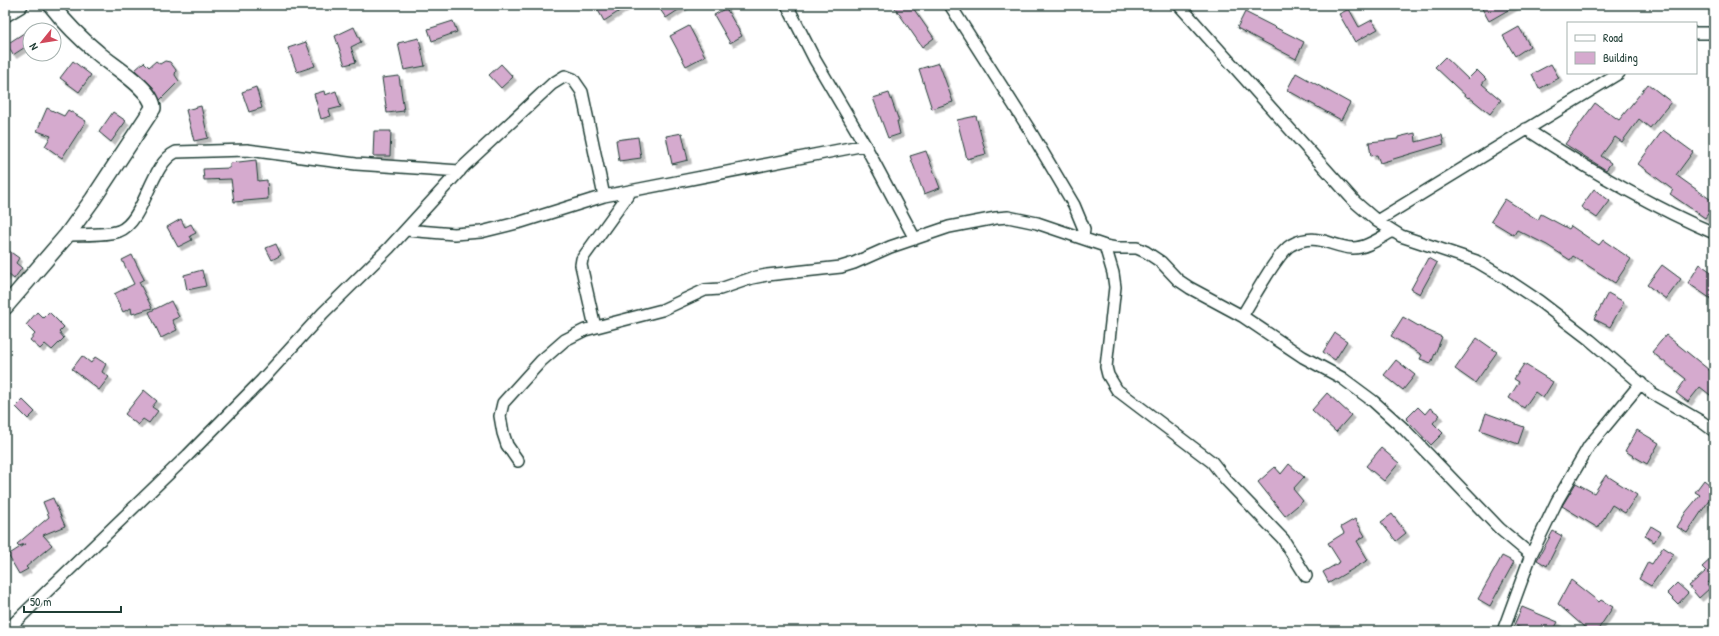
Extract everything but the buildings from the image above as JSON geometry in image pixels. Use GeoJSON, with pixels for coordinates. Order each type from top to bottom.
{"type":"FeatureCollection","features":[{"type":"Feature","properties":{"kind":"street"},"geometry":{"type":"LineString","coordinates":[[5,14],[20,5]]}},
{"type":"Feature","properties":{"kind":"street"},"geometry":{"type":"LineString","coordinates":[[5,307],[67,235],[93,199],[153,108],[151,100],[129,75],[89,46],[51,5]]}},
{"type":"Feature","properties":{"kind":"street"},"geometry":{"type":"LineString","coordinates":[[787,5],[815,60],[865,145],[915,239]]}},
{"type":"Feature","properties":{"kind":"street"},"geometry":{"type":"LineString","coordinates":[[950,5],[1074,205],[1084,229],[1083,238]]}},
{"type":"Feature","properties":{"kind":"street"},"geometry":{"type":"LineString","coordinates":[[1179,5],[1355,202],[1377,221],[1401,236],[1476,261],[1503,277],[1590,340],[1652,393],[1702,422],[1714,431]]}},
{"type":"Feature","properties":{"kind":"street"},"geometry":{"type":"LineString","coordinates":[[1697,34],[1714,33]]}},
{"type":"Feature","properties":{"kind":"street"},"geometry":{"type":"LineString","coordinates":[[1377,221],[1617,74]]}},
{"type":"Feature","properties":{"kind":"street"},"geometry":{"type":"LineString","coordinates":[[6,631],[209,434],[262,380],[323,313],[406,230],[460,171],[540,94],[565,76],[573,79],[582,92],[604,196]]}},
{"type":"Feature","properties":{"kind":"street"},"geometry":{"type":"LineString","coordinates":[[1526,129],[1583,165],[1622,187],[1675,216],[1714,233]]}},
{"type":"Feature","properties":{"kind":"street"},"geometry":{"type":"LineString","coordinates":[[406,230],[454,234],[481,232],[520,222],[604,196],[865,145]]}},
{"type":"Feature","properties":{"kind":"street"},"geometry":{"type":"LineString","coordinates":[[67,235],[110,233],[125,228],[132,220],[162,164],[170,154],[176,152],[247,150],[356,164],[460,171]]}},
{"type":"Feature","properties":{"kind":"street"},"geometry":{"type":"LineString","coordinates":[[595,327],[581,265],[582,259],[631,191]]}},
{"type":"Feature","properties":{"kind":"street"},"geometry":{"type":"LineString","coordinates":[[518,461],[507,445],[503,433],[500,416],[503,402],[542,361],[565,340],[585,330],[662,310],[704,290],[720,288],[767,275],[841,267],[949,227],[1008,218],[1037,223],[1105,246],[1116,248],[1137,248],[1146,252],[1161,262],[1178,280],[1242,316],[1303,357],[1342,378],[1373,400],[1404,428],[1500,529],[1531,555]]}},
{"type":"Feature","properties":{"kind":"street"},"geometry":{"type":"LineString","coordinates":[[1242,316],[1281,255],[1290,246],[1308,240],[1318,239],[1353,248],[1363,246],[1393,231]]}},
{"type":"Feature","properties":{"kind":"street"},"geometry":{"type":"LineString","coordinates":[[1105,246],[1113,273],[1115,287],[1106,367],[1112,382],[1117,390],[1212,462],[1227,481],[1283,539],[1306,576]]}},
{"type":"Feature","properties":{"kind":"street"},"geometry":{"type":"LineString","coordinates":[[1503,631],[1531,555],[1557,500],[1589,446],[1641,384]]}}]}
